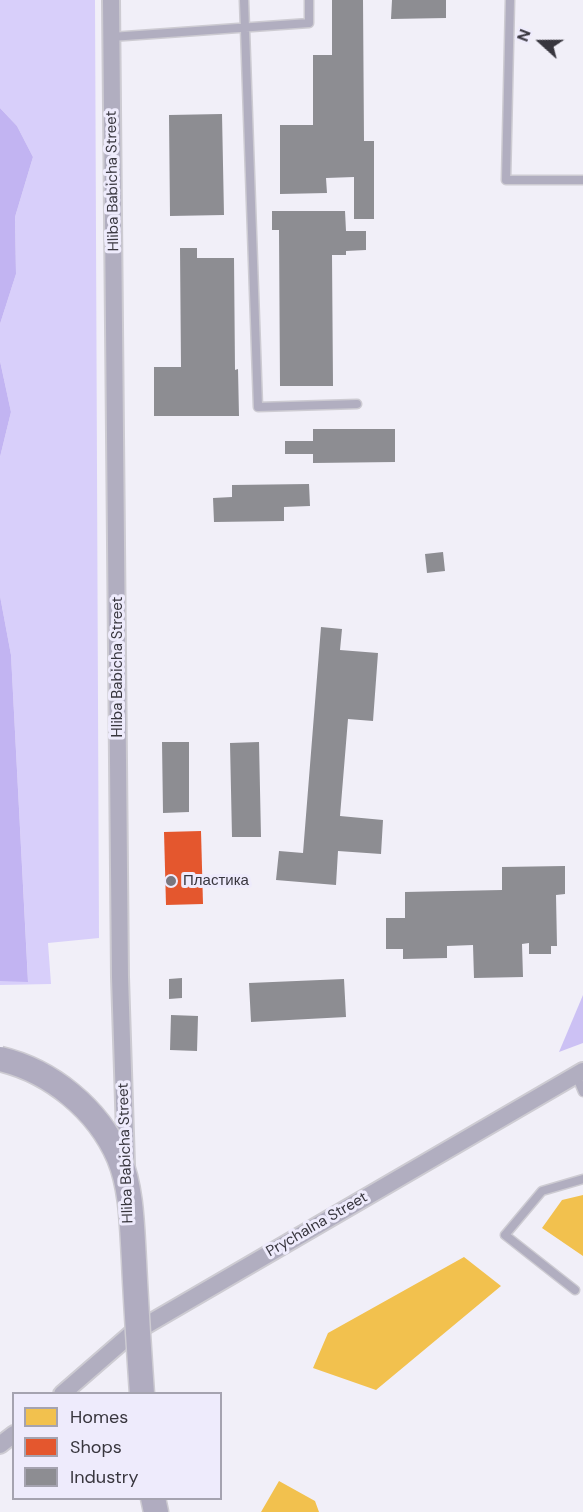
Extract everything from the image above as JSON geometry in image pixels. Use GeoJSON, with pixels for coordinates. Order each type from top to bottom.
{"type":"FeatureCollection","features":[{"type":"Feature","properties":{"kind":"main road"},"geometry":{"type":"LineString","coordinates":[[0,1059],[20,1064],[46,1077],[74,1098],[99,1123],[119,1159],[131,1208],[142,1392]]}},
{"type":"Feature","properties":{"kind":"street","name":"Hliba Babicha Street"},"geometry":{"type":"LineString","coordinates":[[111,0],[120,977],[131,1334]]}},
{"type":"Feature","properties":{"kind":"street","name":"Prychalna Street"},"geometry":{"type":"LineString","coordinates":[[64,1392],[131,1334],[580,1073]]}},
{"type":"Feature","properties":{"kind":"street"},"geometry":{"type":"LineString","coordinates":[[0,1445],[12,1436]]}},
{"type":"Feature","properties":{"kind":"lane"},"geometry":{"type":"LineString","coordinates":[[244,0],[258,407],[357,404]]}},
{"type":"Feature","properties":{"kind":"lane"},"geometry":{"type":"LineString","coordinates":[[111,37],[309,23],[309,0]]}},
{"type":"Feature","properties":{"kind":"lane"},"geometry":{"type":"LineString","coordinates":[[510,0],[506,180],[583,180]]}},
{"type":"Feature","properties":{"kind":"lane"},"geometry":{"type":"LineString","coordinates":[[580,1073],[583,1092]]}},
{"type":"Feature","properties":{"kind":"lane"},"geometry":{"type":"LineString","coordinates":[[575,1290],[505,1235],[542,1191],[583,1179]]}},
{"type":"Feature","properties":{"kind":"shaded area"},"geometry":{"type":"Polygon","coordinates":[[[0,0],[95,0],[99,938],[48,943],[51,984],[0,985],[0,981],[28,981],[11,655],[0,596],[0,457],[11,412],[0,361],[0,324],[16,274],[15,217],[33,157],[17,126],[0,108],[0,0]]]}},
{"type":"Feature","properties":{"kind":"shaded area"},"geometry":{"type":"Polygon","coordinates":[[[0,108],[17,126],[33,157],[15,217],[16,274],[0,324],[0,108]]]}},
{"type":"Feature","properties":{"kind":"shaded area"},"geometry":{"type":"Polygon","coordinates":[[[0,361],[11,412],[0,457],[0,361]]]}},
{"type":"Feature","properties":{"kind":"shaded area"},"geometry":{"type":"Polygon","coordinates":[[[0,596],[11,655],[28,982],[0,981],[0,596]]]}},
{"type":"Feature","properties":{"kind":"shaded area"},"geometry":{"type":"Polygon","coordinates":[[[583,995],[583,1043],[559,1052],[583,995]]]}},
{"type":"Feature","properties":{"kind":"building: Homes"},"geometry":{"type":"Polygon","coordinates":[[[583,1195],[583,1256],[542,1228],[562,1200],[583,1195]]]}},
{"type":"Feature","properties":{"kind":"building: Homes"},"geometry":{"type":"Polygon","coordinates":[[[464,1257],[501,1286],[376,1390],[313,1368],[328,1333],[464,1257]]]}},
{"type":"Feature","properties":{"kind":"building: Homes"},"geometry":{"type":"Polygon","coordinates":[[[279,1481],[315,1501],[319,1512],[261,1512],[279,1481]]]}},
{"type":"Feature","properties":{"kind":"building: Shops"},"geometry":{"type":"Polygon","coordinates":[[[201,831],[203,904],[166,905],[164,832],[201,831]]]}},
{"type":"Feature","properties":{"kind":"building: Industry"},"geometry":{"type":"Polygon","coordinates":[[[332,0],[363,0],[364,141],[374,141],[374,219],[354,219],[354,177],[326,178],[327,193],[280,194],[280,125],[313,125],[313,55],[332,55],[332,0]]]}},
{"type":"Feature","properties":{"kind":"building: Industry"},"geometry":{"type":"Polygon","coordinates":[[[392,0],[446,0],[446,18],[391,19],[392,0]]]}},
{"type":"Feature","properties":{"kind":"building: Industry"},"geometry":{"type":"Polygon","coordinates":[[[222,114],[224,215],[170,216],[169,115],[222,114]]]}},
{"type":"Feature","properties":{"kind":"building: Industry"},"geometry":{"type":"Polygon","coordinates":[[[272,211],[345,211],[346,231],[366,231],[366,250],[346,251],[346,255],[332,255],[333,386],[280,386],[279,230],[272,230],[272,211]]]}},
{"type":"Feature","properties":{"kind":"building: Industry"},"geometry":{"type":"Polygon","coordinates":[[[180,248],[197,248],[197,258],[234,258],[235,370],[238,369],[239,416],[154,416],[154,367],[181,367],[180,248]]]}},
{"type":"Feature","properties":{"kind":"building: Industry"},"geometry":{"type":"Polygon","coordinates":[[[313,429],[395,429],[395,462],[313,463],[313,454],[285,454],[285,441],[313,441],[313,429]]]}},
{"type":"Feature","properties":{"kind":"building: Industry"},"geometry":{"type":"Polygon","coordinates":[[[309,484],[310,506],[284,507],[284,521],[214,522],[213,498],[232,497],[232,485],[309,484]]]}},
{"type":"Feature","properties":{"kind":"building: Industry"},"geometry":{"type":"Polygon","coordinates":[[[443,552],[445,571],[427,573],[425,554],[443,552]]]}},
{"type":"Feature","properties":{"kind":"building: Industry"},"geometry":{"type":"Polygon","coordinates":[[[321,627],[342,629],[340,650],[378,653],[373,721],[348,719],[340,816],[383,820],[381,854],[338,851],[336,885],[276,880],[279,851],[303,853],[321,627]]]}},
{"type":"Feature","properties":{"kind":"building: Industry"},"geometry":{"type":"Polygon","coordinates":[[[162,742],[189,742],[189,812],[163,813],[162,742]]]}},
{"type":"Feature","properties":{"kind":"building: Industry"},"geometry":{"type":"Polygon","coordinates":[[[259,742],[261,837],[232,837],[230,743],[259,742]]]}},
{"type":"Feature","properties":{"kind":"building: Industry"},"geometry":{"type":"Polygon","coordinates":[[[565,866],[565,894],[556,895],[557,946],[551,946],[551,954],[529,954],[529,943],[522,944],[523,977],[474,978],[473,945],[447,946],[447,958],[403,959],[403,949],[386,949],[386,918],[405,918],[405,892],[502,890],[502,867],[565,866]]]}},
{"type":"Feature","properties":{"kind":"building: Industry"},"geometry":{"type":"Polygon","coordinates":[[[182,978],[182,998],[169,999],[169,979],[182,978]]]}},
{"type":"Feature","properties":{"kind":"building: Industry"},"geometry":{"type":"Polygon","coordinates":[[[344,979],[346,1017],[251,1022],[249,983],[344,979]]]}},
{"type":"Feature","properties":{"kind":"building: Industry"},"geometry":{"type":"Polygon","coordinates":[[[171,1015],[198,1016],[197,1051],[170,1050],[171,1015]]]}},
{"type":"Feature","properties":{"kind":"place","name":"Пластика"},"geometry":{"type":"Point","coordinates":[171,881]}}]}
